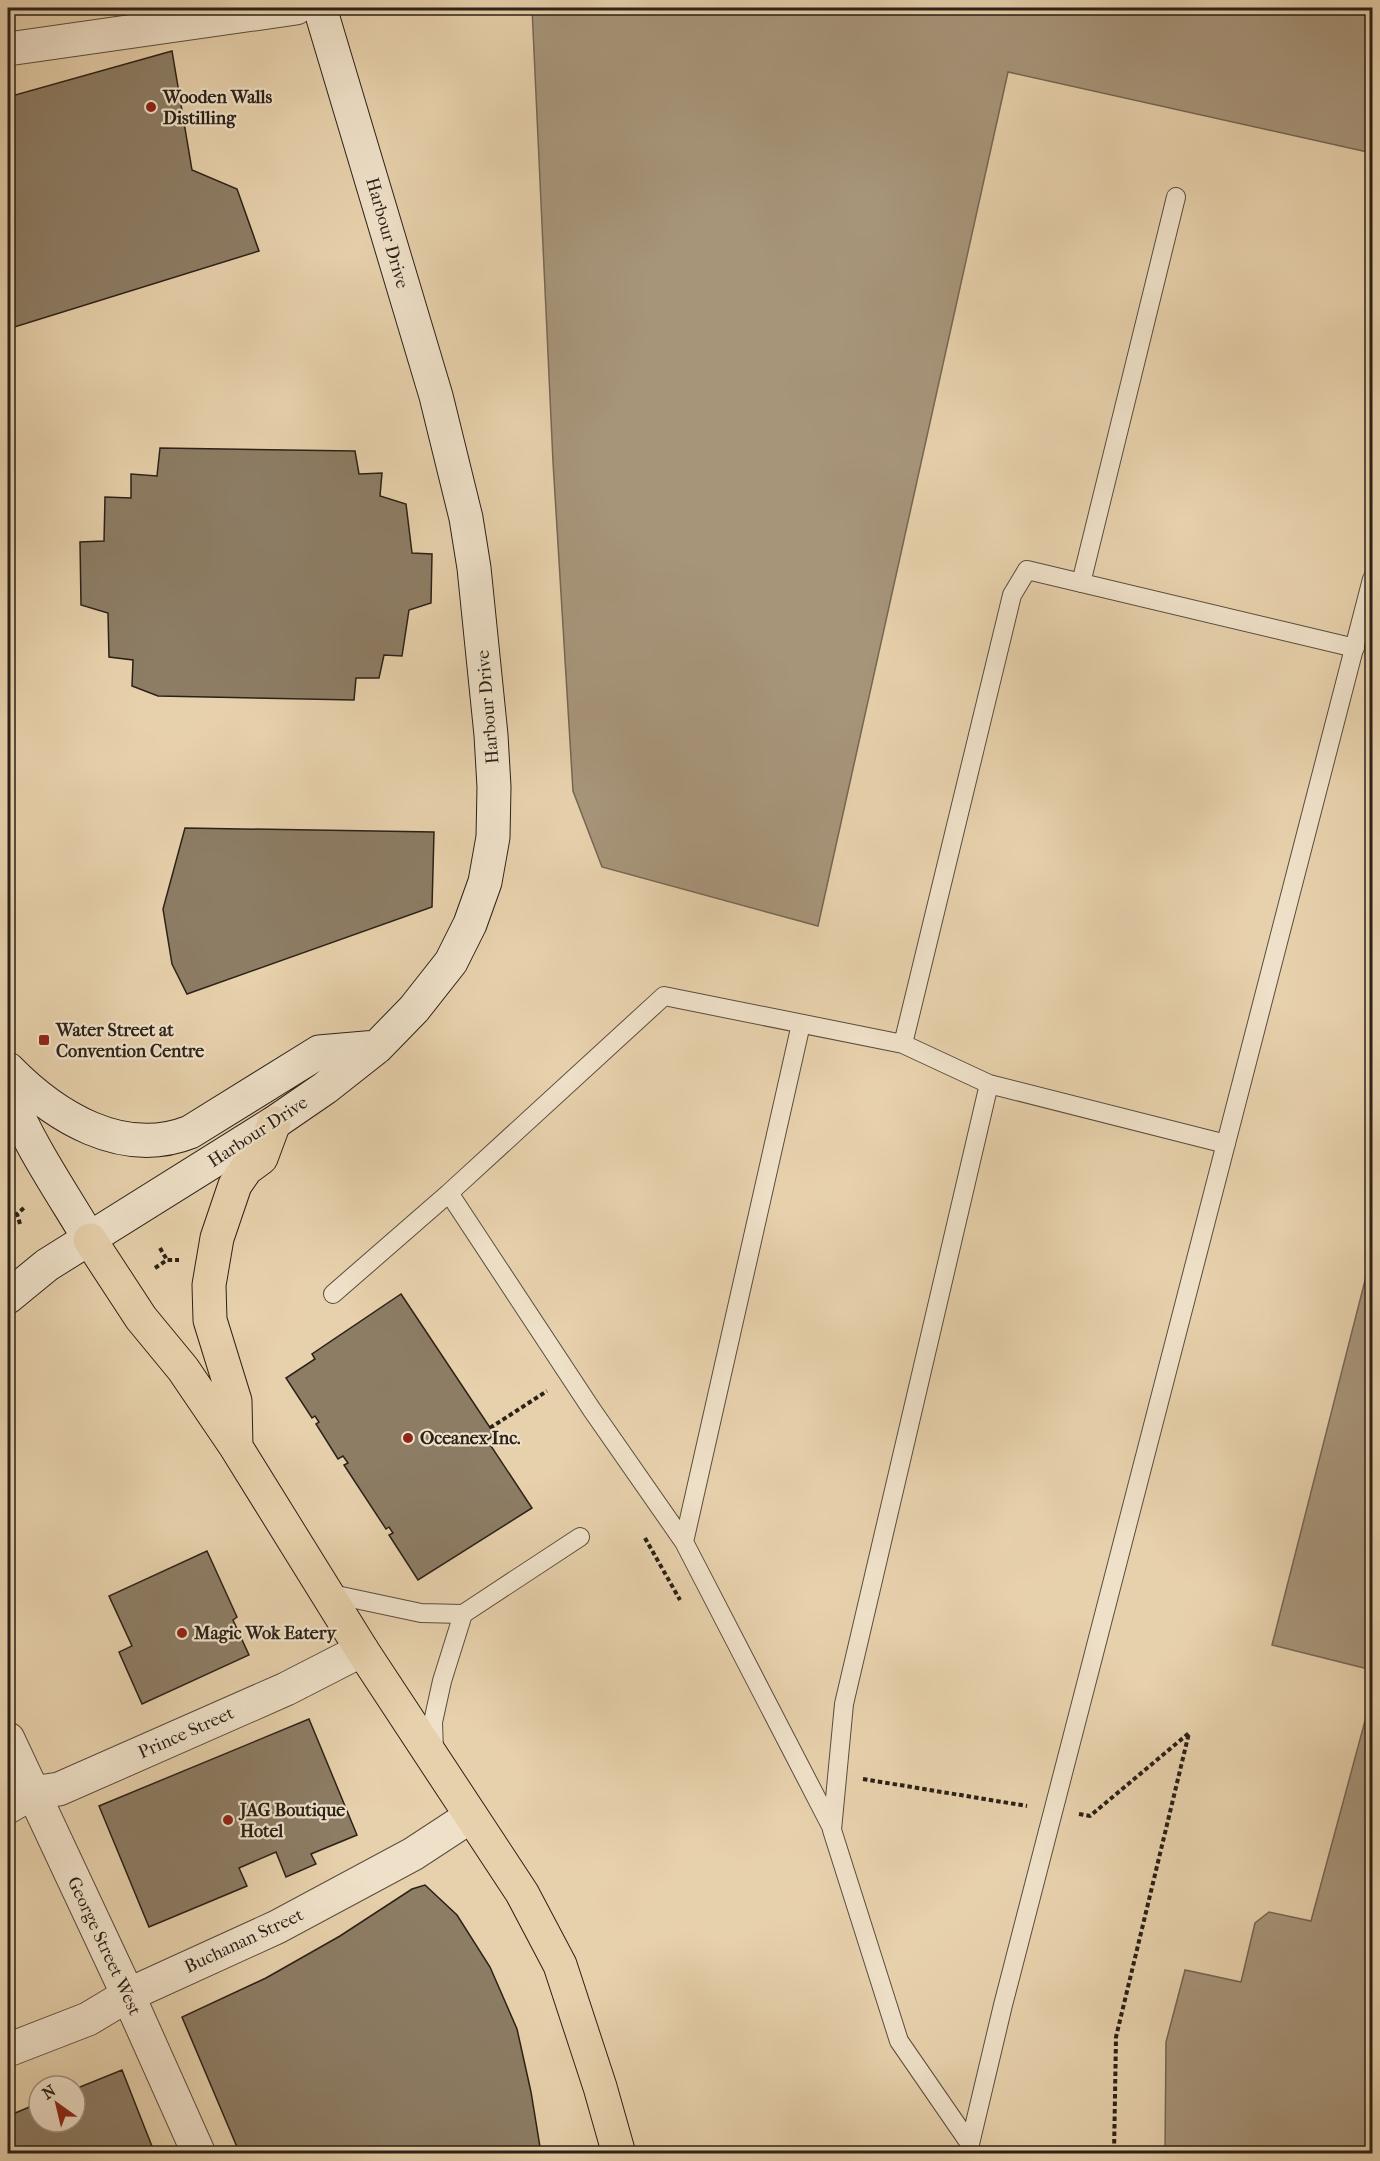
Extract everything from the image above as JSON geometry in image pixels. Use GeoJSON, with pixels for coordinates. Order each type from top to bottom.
{"type":"FeatureCollection","features":[{"type":"Feature","properties":{"kind":"main road"},"geometry":{"type":"LineString","coordinates":[[8,49],[296,8]]}},
{"type":"Feature","properties":{"kind":"main road","name":"Harbour Drive"},"geometry":{"type":"LineString","coordinates":[[8,1297],[34,1275],[274,1123],[325,1088],[377,1047],[414,1009],[451,962],[470,924],[485,882],[493,837],[494,787],[476,580],[466,518],[435,396],[320,8]]}},
{"type":"Feature","properties":{"kind":"main road"},"geometry":{"type":"LineString","coordinates":[[8,1069],[53,1109],[79,1124],[129,1140],[153,1141],[174,1138],[190,1132],[318,1052],[377,1047]]}},
{"type":"Feature","properties":{"kind":"main road"},"geometry":{"type":"LineString","coordinates":[[8,1093],[34,1148],[90,1239],[141,1318],[183,1369],[236,1448],[362,1650],[522,1893],[560,1965],[600,2087],[619,2154]]}},
{"type":"Feature","properties":{"kind":"main road"},"geometry":{"type":"LineString","coordinates":[[236,1448],[235,1401],[210,1320],[209,1285],[217,1238],[235,1185],[246,1169],[261,1158],[274,1123]]}},
{"type":"Feature","properties":{"kind":"main road","name":"Prince Street"},"geometry":{"type":"LineString","coordinates":[[20,1800],[59,1789],[286,1689],[362,1650]]}},
{"type":"Feature","properties":{"kind":"main road","name":"George Street West"},"geometry":{"type":"LineString","coordinates":[[8,1739],[20,1800],[128,1995],[199,2154]]}},
{"type":"Feature","properties":{"kind":"main road","name":"Buchanan Street"},"geometry":{"type":"LineString","coordinates":[[8,2050],[88,2019],[128,1995],[278,1927],[413,1854],[471,1816]]}},
{"type":"Feature","properties":{"kind":"lane"},"geometry":{"type":"LineString","coordinates":[[1081,583],[1176,197]]}},
{"type":"Feature","properties":{"kind":"lane"},"geometry":{"type":"LineString","coordinates":[[903,1044],[1012,595],[1027,570],[1355,648]]}},
{"type":"Feature","properties":{"kind":"lane"},"geometry":{"type":"LineString","coordinates":[[970,2149],[1003,2005],[1372,579]]}},
{"type":"Feature","properties":{"kind":"lane"},"geometry":{"type":"LineString","coordinates":[[333,1294],[449,1193],[664,996],[903,1044],[989,1084],[1226,1144]]}},
{"type":"Feature","properties":{"kind":"lane"},"geometry":{"type":"LineString","coordinates":[[684,1542],[801,1024]]}},
{"type":"Feature","properties":{"kind":"lane"},"geometry":{"type":"LineString","coordinates":[[832,1830],[844,1704],[989,1084]]}},
{"type":"Feature","properties":{"kind":"lane"},"geometry":{"type":"LineString","coordinates":[[449,1193],[592,1410],[684,1542],[832,1830],[899,2041],[970,2149]]}},
{"type":"Feature","properties":{"kind":"lane"},"geometry":{"type":"LineString","coordinates":[[327,1593],[421,1613],[463,1614],[580,1536]]}},
{"type":"Feature","properties":{"kind":"lane"},"geometry":{"type":"LineString","coordinates":[[434,1760],[433,1722],[442,1681],[463,1614]]}},
{"type":"Feature","properties":{"kind":"path"},"geometry":{"type":"LineString","coordinates":[[8,1213],[16,1214],[25,1207]]}},
{"type":"Feature","properties":{"kind":"path"},"geometry":{"type":"LineString","coordinates":[[16,1214],[20,1224]]}},
{"type":"Feature","properties":{"kind":"path"},"geometry":{"type":"LineString","coordinates":[[160,1248],[167,1260]]}},
{"type":"Feature","properties":{"kind":"path"},"geometry":{"type":"LineString","coordinates":[[155,1268],[167,1260],[185,1261]]}},
{"type":"Feature","properties":{"kind":"path"},"geometry":{"type":"LineString","coordinates":[[490,1428],[554,1387]]}},
{"type":"Feature","properties":{"kind":"path"},"geometry":{"type":"LineString","coordinates":[[639,1529],[685,1609]]}},
{"type":"Feature","properties":{"kind":"path"},"geometry":{"type":"LineString","coordinates":[[837,1775],[1090,1816],[1189,1733],[1116,2037],[1114,2154]]}},
{"type":"Feature","properties":{"kind":"shaded area"},"geometry":{"type":"Polygon","coordinates":[[[532,8],[1372,8],[1372,153],[1008,72],[818,926],[602,867],[573,791],[553,462],[532,8]]]}},
{"type":"Feature","properties":{"kind":"shaded area"},"geometry":{"type":"Polygon","coordinates":[[[1372,1253],[1372,1670],[1272,1645],[1372,1253]]]}},
{"type":"Feature","properties":{"kind":"shaded area"},"geometry":{"type":"Polygon","coordinates":[[[1372,1695],[1372,2153],[1165,2153],[1166,2042],[1185,1970],[1241,1982],[1255,1923],[1269,1912],[1311,1921],[1372,1695]]]}},
{"type":"Feature","properties":{"kind":"building"},"geometry":{"type":"Polygon","coordinates":[[[172,51],[192,170],[237,189],[259,251],[8,329],[8,97],[172,51]]]}},
{"type":"Feature","properties":{"kind":"building"},"geometry":{"type":"Polygon","coordinates":[[[160,448],[355,451],[359,474],[382,473],[380,496],[406,504],[412,553],[432,554],[431,603],[409,610],[402,656],[384,655],[379,678],[356,678],[354,700],[158,696],[132,686],[133,660],[109,657],[108,613],[81,605],[80,542],[104,541],[105,497],[131,498],[131,474],[157,476],[160,448]]]}},
{"type":"Feature","properties":{"kind":"building"},"geometry":{"type":"Polygon","coordinates":[[[185,828],[434,832],[432,907],[187,994],[172,964],[163,909],[185,828]]]}},
{"type":"Feature","properties":{"kind":"building","name":"Oceanex Inc."},"geometry":{"type":"Polygon","coordinates":[[[401,1294],[495,1435],[487,1440],[532,1508],[418,1580],[389,1535],[393,1533],[389,1527],[386,1529],[344,1465],[348,1463],[343,1456],[338,1459],[316,1424],[319,1422],[315,1416],[312,1418],[286,1378],[315,1359],[312,1354],[401,1294]]]}},
{"type":"Feature","properties":{"kind":"building","name":"Magic Wok Eatery"},"geometry":{"type":"Polygon","coordinates":[[[207,1551],[237,1617],[233,1620],[249,1655],[142,1704],[119,1652],[132,1646],[109,1596],[207,1551]]]}},
{"type":"Feature","properties":{"kind":"building","name":"JAG Boutique Hotel"},"geometry":{"type":"Polygon","coordinates":[[[309,1719],[357,1835],[311,1854],[316,1864],[286,1877],[276,1852],[239,1868],[247,1886],[149,1927],[99,1806],[309,1719]]]}},
{"type":"Feature","properties":{"kind":"building"},"geometry":{"type":"Polygon","coordinates":[[[425,1885],[457,1915],[490,1967],[517,2029],[531,2092],[540,2147],[538,2154],[240,2154],[182,2017],[266,1978],[340,1936],[412,1889],[425,1885]]]}},
{"type":"Feature","properties":{"kind":"building"},"geometry":{"type":"Polygon","coordinates":[[[122,2070],[155,2154],[8,2154],[8,2116],[27,2108],[27,2134],[87,2134],[87,2084],[122,2070]]]}},
{"type":"Feature","properties":{"kind":"place","name":"Wooden Walls Distilling"},"geometry":{"type":"Point","coordinates":[151,107]}},
{"type":"Feature","properties":{"kind":"place","name":"Water Street at Convention Centre"},"geometry":{"type":"Point","coordinates":[44,1040]}},
{"type":"Feature","properties":{"kind":"place","name":"Oceanex Inc."},"geometry":{"type":"Point","coordinates":[408,1438]}},
{"type":"Feature","properties":{"kind":"place","name":"Magic Wok Eatery"},"geometry":{"type":"Point","coordinates":[182,1633]}},
{"type":"Feature","properties":{"kind":"place","name":"JAG Boutique Hotel"},"geometry":{"type":"Point","coordinates":[228,1820]}}]}
